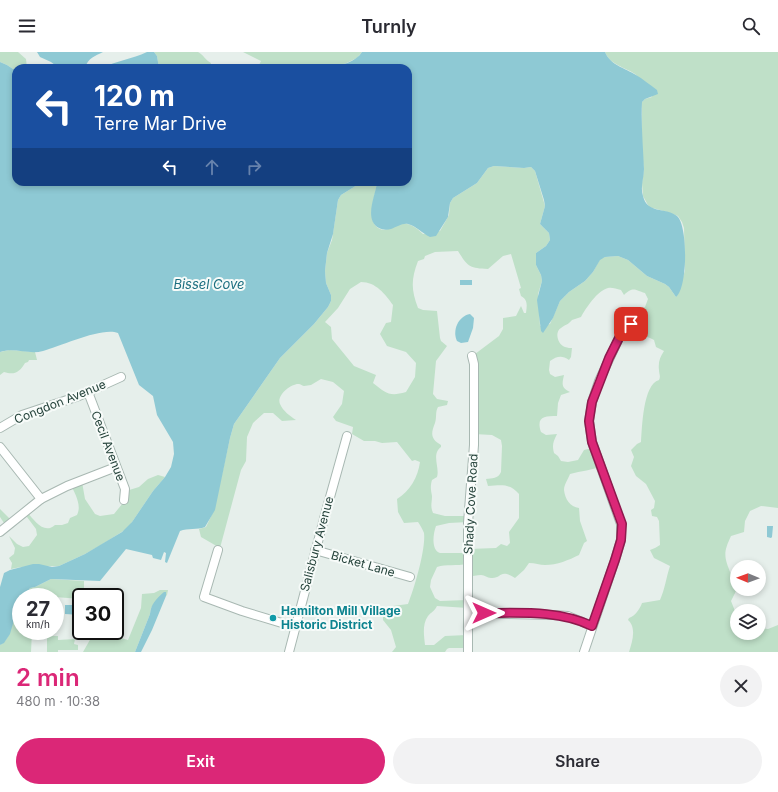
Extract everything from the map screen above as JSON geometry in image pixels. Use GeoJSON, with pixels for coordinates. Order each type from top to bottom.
{"type":"FeatureCollection","features":[{"type":"Feature","properties":{"kind":"street"},"geometry":{"type":"LineString","coordinates":[[584,652],[621,540],[622,524],[592,442],[589,421],[592,402],[609,358],[620,336],[631,324]]}},
{"type":"Feature","properties":{"kind":"street","name":"Shady Cove Road"},"geometry":{"type":"LineString","coordinates":[[468,652],[468,523],[474,445],[474,364],[472,356]]}},
{"type":"Feature","properties":{"kind":"street","name":"Congdon Avenue"},"geometry":{"type":"LineString","coordinates":[[0,428],[22,415],[88,392],[121,377]]}},
{"type":"Feature","properties":{"kind":"street","name":"Cecil Avenue"},"geometry":{"type":"LineString","coordinates":[[88,392],[125,489],[124,500]]}},
{"type":"Feature","properties":{"kind":"street","name":"Salisbury Avenue"},"geometry":{"type":"LineString","coordinates":[[289,652],[347,436]]}},
{"type":"Feature","properties":{"kind":"street"},"geometry":{"type":"LineString","coordinates":[[0,447],[41,499]]}},
{"type":"Feature","properties":{"kind":"street"},"geometry":{"type":"LineString","coordinates":[[0,532],[41,499],[67,486],[116,467]]}},
{"type":"Feature","properties":{"kind":"street"},"geometry":{"type":"LineString","coordinates":[[218,550],[204,597],[242,611],[295,627]]}},
{"type":"Feature","properties":{"kind":"street","name":"Bicket Lane"},"geometry":{"type":"LineString","coordinates":[[316,550],[410,577]]}},
{"type":"Feature","properties":{"kind":"street"},"geometry":{"type":"LineString","coordinates":[[468,613],[568,616],[592,626]]}},
{"type":"Feature","properties":{"kind":"green space"},"geometry":{"type":"Polygon","coordinates":[[[0,52],[18,52],[26,59],[27,64],[12,64],[12,68],[0,62],[0,52]]]}},
{"type":"Feature","properties":{"kind":"green space"},"geometry":{"type":"Polygon","coordinates":[[[154,52],[198,52],[211,63],[158,64],[157,56],[154,52]]]}},
{"type":"Feature","properties":{"kind":"green space"},"geometry":{"type":"Polygon","coordinates":[[[243,52],[362,52],[357,58],[344,64],[260,64],[261,61],[243,52]]]}},
{"type":"Feature","properties":{"kind":"green space"},"geometry":{"type":"Polygon","coordinates":[[[605,52],[778,52],[778,508],[761,506],[750,511],[745,521],[744,532],[731,536],[725,555],[730,571],[730,596],[734,596],[731,601],[732,604],[730,604],[730,640],[766,640],[766,629],[778,625],[778,652],[629,652],[633,631],[631,623],[628,620],[637,612],[642,603],[660,600],[670,566],[654,558],[650,550],[660,545],[659,521],[657,517],[652,516],[651,510],[654,508],[655,501],[646,484],[636,476],[631,466],[634,457],[631,450],[641,442],[644,407],[650,389],[654,383],[660,379],[659,362],[664,351],[656,347],[654,340],[633,332],[627,328],[636,312],[645,307],[648,299],[645,293],[630,290],[624,295],[621,290],[608,288],[596,296],[581,317],[572,320],[559,330],[557,335],[560,344],[567,348],[572,348],[571,357],[569,360],[562,357],[553,359],[550,361],[549,370],[550,374],[555,377],[564,375],[563,385],[565,389],[570,392],[561,395],[558,403],[557,416],[548,416],[540,420],[541,432],[546,435],[557,434],[553,444],[553,450],[561,461],[568,462],[578,460],[584,450],[596,447],[603,466],[570,474],[565,486],[564,490],[568,502],[579,508],[580,521],[587,541],[584,543],[579,555],[554,564],[545,565],[529,563],[515,578],[506,574],[495,578],[490,578],[484,575],[468,577],[467,564],[437,567],[431,580],[430,587],[435,598],[440,601],[467,600],[468,608],[437,606],[426,619],[424,630],[425,645],[434,645],[445,636],[467,635],[467,648],[449,648],[445,652],[392,652],[396,647],[391,630],[383,620],[383,616],[393,606],[408,604],[419,569],[424,540],[424,533],[418,522],[404,523],[398,512],[397,499],[406,492],[413,483],[420,462],[415,460],[412,461],[397,442],[382,443],[375,441],[364,441],[352,434],[353,427],[336,421],[333,417],[342,404],[344,391],[333,382],[321,379],[311,385],[293,385],[282,393],[279,401],[283,409],[296,420],[282,421],[273,413],[264,413],[253,423],[247,437],[246,461],[241,470],[220,548],[201,537],[199,529],[206,527],[214,510],[234,424],[280,358],[314,324],[328,307],[331,301],[331,295],[326,283],[325,271],[327,253],[332,240],[338,200],[341,195],[356,186],[376,186],[372,207],[372,216],[374,224],[379,228],[383,230],[398,225],[407,224],[418,229],[423,234],[440,231],[449,215],[450,203],[453,198],[477,183],[488,168],[494,166],[531,167],[535,171],[545,206],[540,224],[549,233],[550,240],[546,246],[536,253],[536,265],[542,281],[538,294],[540,326],[550,324],[560,301],[569,292],[585,281],[593,272],[600,259],[605,257],[618,256],[628,260],[647,276],[669,287],[676,297],[685,271],[684,228],[678,216],[649,207],[643,196],[642,183],[644,170],[642,153],[642,102],[645,99],[652,97],[638,76],[614,63],[605,52]],[[458,251],[435,252],[418,261],[413,279],[414,296],[418,308],[437,311],[440,338],[441,341],[447,346],[436,361],[433,394],[437,399],[448,401],[447,405],[438,407],[432,433],[433,438],[441,445],[441,447],[438,450],[436,457],[437,477],[432,480],[431,485],[432,511],[433,513],[445,516],[468,516],[468,522],[449,523],[436,526],[434,533],[434,545],[435,549],[440,553],[467,553],[469,549],[496,548],[501,544],[507,546],[510,543],[509,532],[519,518],[519,494],[516,490],[509,486],[488,486],[486,479],[497,477],[501,472],[502,446],[501,440],[492,435],[474,434],[471,357],[499,336],[503,329],[503,318],[516,316],[521,306],[524,313],[526,313],[526,303],[525,299],[521,296],[519,289],[521,288],[511,254],[503,256],[488,269],[473,267],[467,263],[458,251]],[[361,282],[350,289],[338,308],[325,322],[331,327],[332,339],[354,366],[376,375],[373,383],[388,393],[396,394],[406,392],[415,377],[416,363],[406,352],[387,346],[380,334],[386,323],[391,322],[393,305],[380,289],[371,284],[361,282]]]}},
{"type":"Feature","properties":{"kind":"green space"},"geometry":{"type":"Polygon","coordinates":[[[9,350],[35,352],[37,360],[29,360],[16,372],[4,372],[0,375],[0,352],[9,350]]]}},
{"type":"Feature","properties":{"kind":"green space"},"geometry":{"type":"Polygon","coordinates":[[[158,475],[165,477],[153,491],[128,528],[85,554],[59,566],[21,567],[11,569],[12,563],[9,558],[14,554],[15,548],[9,536],[17,544],[23,547],[29,546],[37,535],[36,529],[24,513],[27,512],[36,522],[47,528],[68,523],[70,518],[77,515],[79,507],[71,485],[82,482],[85,499],[95,514],[100,516],[114,514],[127,498],[126,491],[139,487],[148,479],[158,475]]]}},
{"type":"Feature","properties":{"kind":"green space"},"geometry":{"type":"Polygon","coordinates":[[[0,509],[12,521],[6,526],[0,517],[0,509]]]}},
{"type":"Feature","properties":{"kind":"green space"},"geometry":{"type":"Polygon","coordinates":[[[51,579],[84,581],[84,588],[72,588],[72,598],[64,598],[64,588],[30,588],[51,579]]]}},
{"type":"Feature","properties":{"kind":"green space"},"geometry":{"type":"Polygon","coordinates":[[[160,590],[168,590],[167,595],[166,596],[166,593],[151,608],[135,652],[83,652],[90,640],[128,640],[141,608],[142,594],[154,593],[160,590]]]}},
{"type":"Feature","properties":{"kind":"green space"},"geometry":{"type":"Polygon","coordinates":[[[12,626],[12,640],[32,640],[31,652],[0,652],[0,645],[7,638],[12,626]]]}},
{"type":"Feature","properties":{"kind":"green space"},"geometry":{"type":"Polygon","coordinates":[[[72,639],[75,640],[74,644],[78,645],[78,650],[58,650],[58,652],[47,652],[47,640],[72,639]]]}},
{"type":"Feature","properties":{"kind":"water"},"geometry":{"type":"Polygon","coordinates":[[[37,52],[103,52],[95,56],[87,64],[54,64],[40,57],[37,52]]]}},
{"type":"Feature","properties":{"kind":"water"},"geometry":{"type":"Polygon","coordinates":[[[147,52],[154,52],[157,56],[158,64],[113,64],[147,52]]]}},
{"type":"Feature","properties":{"kind":"water"},"geometry":{"type":"Polygon","coordinates":[[[362,52],[605,52],[614,63],[639,77],[657,90],[658,94],[645,99],[642,102],[644,169],[642,193],[645,202],[652,208],[672,213],[677,216],[681,222],[685,243],[685,256],[683,282],[676,297],[669,287],[647,276],[628,260],[618,256],[605,257],[600,260],[593,272],[585,281],[569,292],[560,301],[553,318],[543,333],[541,331],[537,300],[542,281],[536,265],[536,253],[546,246],[550,240],[549,233],[540,224],[545,206],[535,171],[531,167],[494,166],[488,168],[477,183],[453,198],[450,203],[448,217],[436,236],[430,237],[414,226],[408,224],[388,230],[379,228],[374,224],[371,213],[376,186],[412,186],[412,64],[343,64],[352,61],[362,52]]]}},
{"type":"Feature","properties":{"kind":"water","name":"Bissel Cove"},"geometry":{"type":"Polygon","coordinates":[[[0,62],[12,68],[12,186],[356,186],[341,195],[338,200],[333,234],[327,253],[325,271],[326,283],[331,295],[331,301],[314,324],[280,358],[234,424],[215,510],[205,527],[180,531],[167,563],[165,562],[166,553],[164,552],[161,560],[153,558],[152,555],[126,549],[100,581],[51,579],[35,587],[12,588],[12,627],[10,634],[4,643],[0,645],[0,587],[4,573],[33,564],[52,567],[59,566],[85,554],[122,532],[132,522],[153,491],[165,477],[171,467],[174,454],[173,442],[157,415],[153,396],[139,385],[118,333],[111,332],[92,335],[38,352],[0,352],[0,62]]]}},
{"type":"Feature","properties":{"kind":"water"},"geometry":{"type":"Polygon","coordinates":[[[460,280],[472,280],[472,285],[460,285],[460,280]]]}},
{"type":"Feature","properties":{"kind":"water"},"geometry":{"type":"Polygon","coordinates":[[[470,314],[474,318],[473,328],[468,342],[461,343],[457,341],[455,333],[457,324],[462,318],[470,314]]]}},
{"type":"Feature","properties":{"kind":"water"},"geometry":{"type":"Polygon","coordinates":[[[767,526],[773,526],[771,538],[767,537],[767,526]]]}},
{"type":"Feature","properties":{"kind":"water"},"geometry":{"type":"Polygon","coordinates":[[[164,592],[166,592],[166,596],[152,630],[141,652],[135,652],[153,604],[164,592]]]}},
{"type":"Feature","properties":{"kind":"water"},"geometry":{"type":"Polygon","coordinates":[[[65,605],[72,605],[72,614],[65,614],[65,605]]]}},
{"type":"Feature","properties":{"kind":"place","name":"Hamilton Mill Village Historic District"},"geometry":{"type":"Point","coordinates":[273,618]}},
{"type":"Feature","properties":{"kind":"route"},"geometry":{"type":"LineString","coordinates":[[484,613],[568,616],[581,620],[592,626],[621,540],[622,524],[600,467],[592,442],[589,421],[592,402],[599,381],[620,336],[631,324]]}}]}
